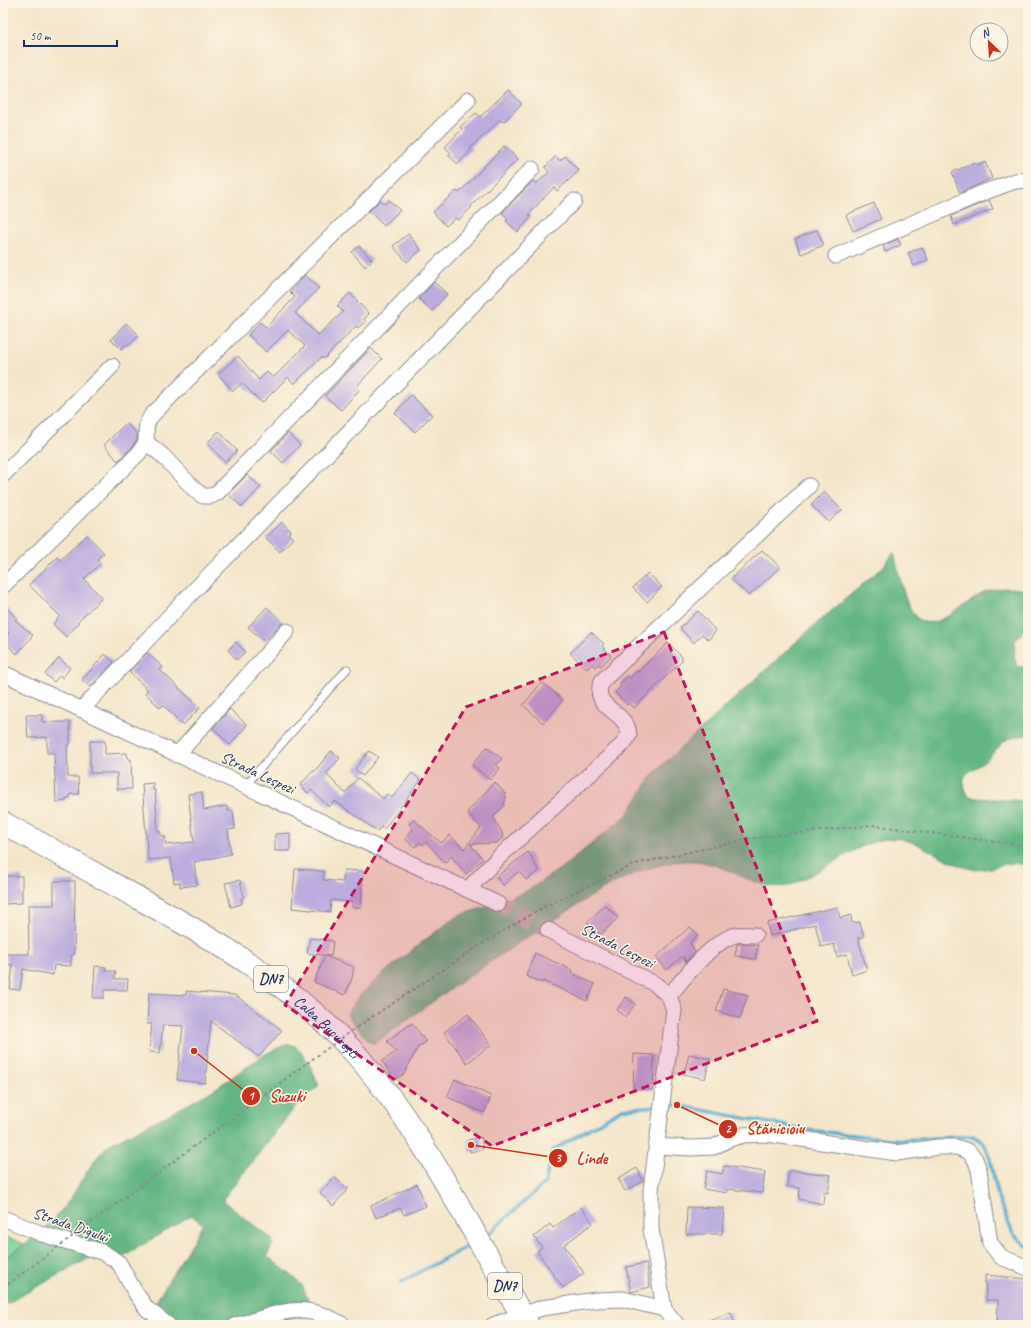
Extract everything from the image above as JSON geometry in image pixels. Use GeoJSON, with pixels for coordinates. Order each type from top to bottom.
{"type":"FeatureCollection","features":[{"type":"Feature","properties":{"kind":"highway","name":"Calea București"},"geometry":{"type":"LineString","coordinates":[[3,823],[184,923],[256,969],[300,1000],[323,1021],[353,1051],[378,1082],[432,1161],[525,1320]]}},
{"type":"Feature","properties":{"kind":"street"},"geometry":{"type":"LineString","coordinates":[[3,586],[139,453],[146,442],[146,426],[152,415],[468,100]]}},
{"type":"Feature","properties":{"kind":"street"},"geometry":{"type":"LineString","coordinates":[[146,442],[163,456],[195,490],[203,496],[211,496],[218,493],[532,169]]}},
{"type":"Feature","properties":{"kind":"street"},"geometry":{"type":"LineString","coordinates":[[836,256],[985,192],[1015,181],[1028,180]]}},
{"type":"Feature","properties":{"kind":"street"},"geometry":{"type":"LineString","coordinates":[[82,709],[181,604],[574,201]]}},
{"type":"Feature","properties":{"kind":"street"},"geometry":{"type":"LineString","coordinates":[[3,475],[112,366]]}},
{"type":"Feature","properties":{"kind":"street"},"geometry":{"type":"LineString","coordinates":[[468,889],[499,857],[623,744],[629,735],[626,722],[604,704],[599,697],[598,690],[602,681],[809,486]]}},
{"type":"Feature","properties":{"kind":"street"},"geometry":{"type":"LineString","coordinates":[[177,754],[287,631]]}},
{"type":"Feature","properties":{"kind":"street","name":"Strada Lespezi"},"geometry":{"type":"LineString","coordinates":[[3,673],[498,904]]}},
{"type":"Feature","properties":{"kind":"street","name":"Strada Lespezi"},"geometry":{"type":"LineString","coordinates":[[548,930],[654,984],[669,996]]}},
{"type":"Feature","properties":{"kind":"street"},"geometry":{"type":"LineString","coordinates":[[677,1325],[664,1309],[651,1229],[651,1190],[674,1010],[669,996],[690,970],[709,952],[726,939],[736,935],[755,935]]}},
{"type":"Feature","properties":{"kind":"street"},"geometry":{"type":"LineString","coordinates":[[656,1146],[690,1148],[714,1147],[729,1139],[743,1135],[767,1134],[897,1153],[938,1147],[956,1147],[968,1151],[975,1159],[979,1170],[990,1243],[1001,1257],[1028,1268]]}},
{"type":"Feature","properties":{"kind":"street","name":"Strada Digului"},"geometry":{"type":"LineString","coordinates":[[3,1218],[42,1234],[102,1252],[112,1258],[121,1267],[135,1292],[147,1309],[168,1325]]}},
{"type":"Feature","properties":{"kind":"street"},"geometry":{"type":"LineString","coordinates":[[493,1325],[525,1320],[542,1308],[596,1300],[623,1299],[664,1309]]}},
{"type":"Feature","properties":{"kind":"street"},"geometry":{"type":"LineString","coordinates":[[236,1325],[298,1310],[318,1313],[343,1325]]}},
{"type":"Feature","properties":{"kind":"lane"},"geometry":{"type":"LineString","coordinates":[[245,786],[347,669]]}},
{"type":"Feature","properties":{"kind":"path"},"geometry":{"type":"LineString","coordinates":[[3,1288],[357,1027],[482,944],[545,906],[635,864],[753,838],[872,825],[1028,846]]}},
{"type":"Feature","properties":{"kind":"highlighted area"},"geometry":{"type":"Polygon","coordinates":[[[664,632],[817,1021],[492,1146],[285,1005],[466,707],[664,632]]]}},
{"type":"Feature","properties":{"kind":"green space"},"geometry":{"type":"Polygon","coordinates":[[[894,552],[902,587],[908,605],[917,618],[924,622],[933,622],[942,619],[991,590],[1007,588],[1028,591],[1028,625],[1015,641],[1014,657],[1017,666],[1028,668],[1028,735],[1018,736],[1006,740],[985,761],[964,777],[964,782],[968,795],[975,798],[1028,801],[1028,867],[1014,863],[979,870],[972,869],[954,863],[919,845],[901,839],[889,839],[876,841],[863,846],[812,875],[788,886],[775,887],[763,884],[712,864],[699,861],[666,864],[647,869],[610,886],[521,942],[479,969],[377,1042],[373,1043],[368,1041],[347,1015],[352,1006],[376,980],[409,952],[461,914],[491,906],[528,890],[563,867],[627,815],[658,769],[808,631],[883,567],[894,552]]]}},
{"type":"Feature","properties":{"kind":"green space"},"geometry":{"type":"Polygon","coordinates":[[[289,1044],[294,1046],[303,1054],[318,1083],[318,1087],[295,1107],[223,1199],[224,1202],[272,1239],[273,1243],[267,1256],[302,1285],[314,1315],[243,1325],[163,1325],[148,1315],[203,1224],[191,1215],[112,1264],[91,1257],[6,1304],[3,1302],[3,1260],[36,1235],[58,1214],[71,1198],[96,1158],[110,1144],[196,1100],[259,1058],[289,1044]]]}},
{"type":"Feature","properties":{"kind":"green space"},"geometry":{"type":"Polygon","coordinates":[[[3,1236],[24,1244],[3,1260],[3,1236]]]}},
{"type":"Feature","properties":{"kind":"building"},"geometry":{"type":"Polygon","coordinates":[[[508,90],[522,104],[503,122],[500,120],[470,148],[472,149],[458,164],[448,155],[451,153],[445,147],[462,129],[460,127],[476,113],[480,117],[508,90]]]}},
{"type":"Feature","properties":{"kind":"building"},"geometry":{"type":"Polygon","coordinates":[[[504,146],[518,159],[471,206],[472,207],[458,220],[455,218],[446,226],[433,212],[456,191],[459,193],[504,146]]]}},
{"type":"Feature","properties":{"kind":"building"},"geometry":{"type":"Polygon","coordinates":[[[556,156],[560,161],[565,156],[579,171],[557,191],[554,187],[529,214],[531,217],[518,232],[506,221],[508,218],[502,213],[533,181],[536,184],[549,172],[545,167],[556,156]]]}},
{"type":"Feature","properties":{"kind":"building"},"geometry":{"type":"Polygon","coordinates":[[[985,162],[992,178],[960,193],[952,172],[975,163],[976,165],[985,162]]]}},
{"type":"Feature","properties":{"kind":"building"},"geometry":{"type":"Polygon","coordinates":[[[380,200],[385,204],[389,200],[400,210],[384,226],[369,211],[380,200]]]}},
{"type":"Feature","properties":{"kind":"building"},"geometry":{"type":"Polygon","coordinates":[[[989,200],[993,209],[954,225],[951,216],[989,200]]]}},
{"type":"Feature","properties":{"kind":"building"},"geometry":{"type":"Polygon","coordinates":[[[874,203],[881,219],[853,231],[846,215],[874,203]]]}},
{"type":"Feature","properties":{"kind":"building"},"geometry":{"type":"Polygon","coordinates":[[[817,230],[824,245],[801,254],[795,239],[817,230]]]}},
{"type":"Feature","properties":{"kind":"building"},"geometry":{"type":"Polygon","coordinates":[[[408,234],[421,250],[407,262],[393,246],[408,234]]]}},
{"type":"Feature","properties":{"kind":"building"},"geometry":{"type":"Polygon","coordinates":[[[898,239],[901,245],[885,252],[883,246],[898,239]]]}},
{"type":"Feature","properties":{"kind":"building"},"geometry":{"type":"Polygon","coordinates":[[[359,246],[372,260],[365,267],[352,252],[359,246]]]}},
{"type":"Feature","properties":{"kind":"building"},"geometry":{"type":"Polygon","coordinates":[[[922,247],[928,260],[914,266],[908,253],[922,247]]]}},
{"type":"Feature","properties":{"kind":"building"},"geometry":{"type":"Polygon","coordinates":[[[305,275],[319,288],[295,313],[318,335],[343,312],[337,306],[350,293],[369,314],[364,319],[366,321],[358,328],[356,326],[324,359],[322,357],[294,384],[288,377],[262,403],[242,383],[233,391],[218,374],[238,356],[259,380],[267,372],[273,378],[305,346],[288,330],[266,352],[248,335],[260,322],[266,327],[295,297],[290,292],[305,275]]]}},
{"type":"Feature","properties":{"kind":"building"},"geometry":{"type":"Polygon","coordinates":[[[434,282],[447,294],[432,311],[419,299],[434,282]]]}},
{"type":"Feature","properties":{"kind":"building"},"geometry":{"type":"Polygon","coordinates":[[[126,323],[139,335],[128,346],[126,345],[121,349],[111,339],[126,323]]]}},
{"type":"Feature","properties":{"kind":"building"},"geometry":{"type":"Polygon","coordinates":[[[371,348],[382,359],[357,386],[360,389],[341,410],[325,396],[371,348]]]}},
{"type":"Feature","properties":{"kind":"building"},"geometry":{"type":"Polygon","coordinates":[[[411,395],[432,415],[415,432],[395,413],[411,395]]]}},
{"type":"Feature","properties":{"kind":"building"},"geometry":{"type":"Polygon","coordinates":[[[126,423],[137,434],[137,439],[132,447],[118,461],[104,445],[126,423]]]}},
{"type":"Feature","properties":{"kind":"building"},"geometry":{"type":"Polygon","coordinates":[[[219,431],[237,451],[225,462],[207,443],[219,431]]]}},
{"type":"Feature","properties":{"kind":"building"},"geometry":{"type":"Polygon","coordinates":[[[288,433],[300,445],[283,463],[271,451],[288,433]]]}},
{"type":"Feature","properties":{"kind":"building"},"geometry":{"type":"Polygon","coordinates":[[[247,475],[261,487],[242,507],[228,494],[247,475]]]}},
{"type":"Feature","properties":{"kind":"building"},"geometry":{"type":"Polygon","coordinates":[[[824,492],[842,510],[829,522],[811,505],[824,492]]]}},
{"type":"Feature","properties":{"kind":"building"},"geometry":{"type":"Polygon","coordinates":[[[282,522],[291,531],[288,534],[293,538],[280,552],[266,538],[282,522]]]}},
{"type":"Feature","properties":{"kind":"building"},"geometry":{"type":"Polygon","coordinates":[[[87,535],[104,553],[97,559],[101,563],[84,579],[102,598],[77,622],[79,623],[66,637],[53,624],[60,616],[29,585],[57,557],[60,560],[87,535]]]}},
{"type":"Feature","properties":{"kind":"building"},"geometry":{"type":"Polygon","coordinates":[[[762,550],[780,567],[749,596],[731,579],[762,550]]]}},
{"type":"Feature","properties":{"kind":"building"},"geometry":{"type":"Polygon","coordinates":[[[648,573],[662,587],[647,602],[633,588],[648,573]]]}},
{"type":"Feature","properties":{"kind":"building"},"geometry":{"type":"Polygon","coordinates":[[[3,604],[17,619],[15,620],[33,635],[17,654],[3,641],[9,633],[3,626],[3,604]]]}},
{"type":"Feature","properties":{"kind":"building"},"geometry":{"type":"Polygon","coordinates":[[[267,607],[283,622],[264,641],[248,627],[267,607]]]}},
{"type":"Feature","properties":{"kind":"building"},"geometry":{"type":"Polygon","coordinates":[[[698,611],[716,631],[708,640],[702,634],[694,643],[680,628],[698,611]]]}},
{"type":"Feature","properties":{"kind":"building"},"geometry":{"type":"Polygon","coordinates":[[[591,632],[604,644],[602,646],[611,656],[601,666],[598,664],[595,667],[592,664],[587,669],[570,653],[591,632]]]}},
{"type":"Feature","properties":{"kind":"building"},"geometry":{"type":"Polygon","coordinates":[[[236,642],[245,652],[237,660],[228,650],[236,642]]]}},
{"type":"Feature","properties":{"kind":"building"},"geometry":{"type":"Polygon","coordinates":[[[668,643],[682,657],[682,661],[634,708],[630,703],[627,705],[615,692],[621,686],[620,684],[628,676],[630,678],[637,671],[638,672],[668,643]]]}},
{"type":"Feature","properties":{"kind":"building"},"geometry":{"type":"Polygon","coordinates":[[[147,653],[163,667],[160,670],[200,708],[183,725],[163,705],[160,708],[145,693],[148,690],[129,672],[147,653]]]}},
{"type":"Feature","properties":{"kind":"building"},"geometry":{"type":"Polygon","coordinates":[[[105,654],[114,662],[90,687],[82,680],[105,654]]]}},
{"type":"Feature","properties":{"kind":"building"},"geometry":{"type":"Polygon","coordinates":[[[59,658],[70,668],[62,678],[60,675],[54,682],[45,674],[59,658]]]}},
{"type":"Feature","properties":{"kind":"building"},"geometry":{"type":"Polygon","coordinates":[[[542,682],[563,700],[543,723],[523,705],[542,682]]]}},
{"type":"Feature","properties":{"kind":"building"},"geometry":{"type":"Polygon","coordinates":[[[230,709],[247,725],[230,745],[213,728],[230,709]]]}},
{"type":"Feature","properties":{"kind":"building"},"geometry":{"type":"Polygon","coordinates":[[[26,715],[42,715],[42,722],[70,722],[70,745],[67,745],[68,777],[78,777],[79,794],[70,794],[70,798],[66,798],[66,801],[56,802],[54,753],[47,753],[47,737],[28,738],[26,715]]]}},
{"type":"Feature","properties":{"kind":"building"},"geometry":{"type":"Polygon","coordinates":[[[90,741],[105,741],[105,754],[127,753],[128,759],[131,759],[132,789],[117,789],[117,773],[90,773],[90,741]]]}},
{"type":"Feature","properties":{"kind":"building"},"geometry":{"type":"Polygon","coordinates":[[[487,747],[502,759],[496,765],[500,768],[490,780],[472,765],[487,747]]]}},
{"type":"Feature","properties":{"kind":"building"},"geometry":{"type":"Polygon","coordinates":[[[331,751],[340,758],[326,774],[345,793],[358,778],[383,799],[387,794],[392,798],[412,773],[421,780],[384,829],[381,827],[377,831],[335,801],[329,807],[311,790],[308,793],[300,785],[313,771],[314,772],[331,751]]]}},
{"type":"Feature","properties":{"kind":"building"},"geometry":{"type":"Polygon","coordinates":[[[369,751],[378,757],[363,776],[355,769],[369,751]]]}},
{"type":"Feature","properties":{"kind":"building"},"geometry":{"type":"Polygon","coordinates":[[[495,782],[506,795],[504,806],[493,817],[502,832],[503,837],[497,843],[470,844],[483,859],[466,874],[451,856],[445,863],[426,842],[423,845],[420,842],[415,847],[405,839],[413,829],[409,824],[414,820],[441,843],[450,835],[464,849],[481,828],[467,812],[495,782]]]}},
{"type":"Feature","properties":{"kind":"building"},"geometry":{"type":"Polygon","coordinates":[[[153,783],[153,790],[155,790],[158,832],[160,831],[161,836],[165,836],[166,845],[194,842],[188,794],[202,792],[204,810],[227,806],[228,811],[233,811],[235,829],[228,830],[231,854],[194,862],[197,885],[180,887],[180,882],[174,883],[171,858],[148,860],[142,784],[153,783]]]}},
{"type":"Feature","properties":{"kind":"building"},"geometry":{"type":"Polygon","coordinates":[[[290,833],[290,851],[275,851],[275,834],[290,833]]]}},
{"type":"Feature","properties":{"kind":"building"},"geometry":{"type":"Polygon","coordinates":[[[528,852],[539,871],[526,880],[519,871],[503,885],[496,877],[528,852]]]}},
{"type":"Feature","properties":{"kind":"building"},"geometry":{"type":"Polygon","coordinates":[[[295,869],[324,871],[323,880],[343,882],[344,870],[363,871],[361,907],[352,908],[352,902],[331,900],[330,912],[292,908],[295,869]]]}},
{"type":"Feature","properties":{"kind":"building"},"geometry":{"type":"Polygon","coordinates":[[[4,876],[22,876],[22,903],[5,904],[4,876]]]}},
{"type":"Feature","properties":{"kind":"building"},"geometry":{"type":"Polygon","coordinates":[[[240,880],[244,897],[241,898],[242,904],[231,907],[225,883],[240,880]]]}},
{"type":"Feature","properties":{"kind":"building"},"geometry":{"type":"Polygon","coordinates":[[[54,881],[75,881],[74,955],[71,955],[71,966],[54,965],[53,975],[23,969],[20,990],[10,989],[13,965],[7,964],[7,954],[29,954],[28,905],[54,905],[54,881]]]}},
{"type":"Feature","properties":{"kind":"building"},"geometry":{"type":"Polygon","coordinates":[[[605,905],[618,918],[600,935],[587,922],[605,905]]]}},
{"type":"Feature","properties":{"kind":"building"},"geometry":{"type":"Polygon","coordinates":[[[837,907],[840,918],[851,915],[852,923],[860,922],[864,937],[858,938],[867,970],[852,975],[847,954],[837,957],[834,944],[821,947],[815,924],[770,936],[767,923],[837,907]]]}},
{"type":"Feature","properties":{"kind":"building"},"geometry":{"type":"Polygon","coordinates":[[[690,927],[698,934],[690,942],[695,952],[686,962],[683,956],[667,970],[656,957],[690,927]]]}},
{"type":"Feature","properties":{"kind":"building"},"geometry":{"type":"Polygon","coordinates":[[[310,938],[333,941],[331,956],[307,953],[310,938]]]}},
{"type":"Feature","properties":{"kind":"building"},"geometry":{"type":"Polygon","coordinates":[[[737,944],[758,945],[755,959],[735,956],[737,944]]]}},
{"type":"Feature","properties":{"kind":"building"},"geometry":{"type":"Polygon","coordinates":[[[535,953],[572,970],[571,973],[595,984],[587,1001],[543,981],[542,983],[526,976],[535,953]]]}},
{"type":"Feature","properties":{"kind":"building"},"geometry":{"type":"Polygon","coordinates":[[[325,956],[354,967],[352,978],[345,995],[314,982],[325,956]]]}},
{"type":"Feature","properties":{"kind":"building"},"geometry":{"type":"Polygon","coordinates":[[[95,966],[106,967],[105,971],[116,971],[115,979],[128,979],[127,990],[104,990],[104,998],[93,998],[95,966]]]}},
{"type":"Feature","properties":{"kind":"building"},"geometry":{"type":"Polygon","coordinates":[[[723,989],[748,995],[740,1018],[716,1011],[723,989]]]}},
{"type":"Feature","properties":{"kind":"building"},"geometry":{"type":"Polygon","coordinates":[[[186,991],[235,995],[282,1030],[259,1057],[211,1021],[205,1083],[177,1080],[183,1026],[163,1025],[160,1053],[149,1052],[152,1024],[147,1024],[149,993],[186,995],[186,991]]]}},
{"type":"Feature","properties":{"kind":"building"},"geometry":{"type":"Polygon","coordinates":[[[626,997],[635,1004],[626,1017],[617,1010],[626,997]]]}},
{"type":"Feature","properties":{"kind":"building"},"geometry":{"type":"Polygon","coordinates":[[[468,1014],[491,1045],[467,1063],[444,1032],[468,1014]]]}},
{"type":"Feature","properties":{"kind":"building"},"geometry":{"type":"Polygon","coordinates":[[[412,1023],[426,1042],[418,1047],[404,1074],[394,1080],[382,1061],[396,1052],[387,1041],[412,1023]]]}},
{"type":"Feature","properties":{"kind":"building"},"geometry":{"type":"Polygon","coordinates":[[[634,1054],[654,1055],[653,1090],[633,1089],[634,1054]]]}},
{"type":"Feature","properties":{"kind":"building"},"geometry":{"type":"Polygon","coordinates":[[[689,1054],[710,1059],[705,1079],[684,1074],[689,1054]]]}},
{"type":"Feature","properties":{"kind":"building"},"geometry":{"type":"Polygon","coordinates":[[[455,1079],[491,1096],[484,1113],[447,1097],[455,1079]]]}},
{"type":"Feature","properties":{"kind":"building"},"geometry":{"type":"Polygon","coordinates":[[[481,1137],[483,1149],[470,1152],[468,1140],[481,1137]]]}},
{"type":"Feature","properties":{"kind":"building"},"geometry":{"type":"Polygon","coordinates":[[[724,1166],[765,1172],[762,1193],[728,1189],[727,1193],[703,1189],[707,1171],[722,1174],[724,1166]]]}},
{"type":"Feature","properties":{"kind":"building"},"geometry":{"type":"Polygon","coordinates":[[[637,1168],[643,1181],[625,1191],[618,1178],[637,1168]]]}},
{"type":"Feature","properties":{"kind":"building"},"geometry":{"type":"Polygon","coordinates":[[[789,1170],[831,1175],[828,1193],[824,1192],[823,1204],[799,1199],[800,1188],[787,1186],[789,1170]]]}},
{"type":"Feature","properties":{"kind":"building"},"geometry":{"type":"Polygon","coordinates":[[[334,1177],[348,1189],[333,1206],[320,1193],[334,1177]]]}},
{"type":"Feature","properties":{"kind":"building"},"geometry":{"type":"Polygon","coordinates":[[[417,1184],[426,1206],[404,1215],[400,1208],[376,1218],[371,1206],[417,1184]]]}},
{"type":"Feature","properties":{"kind":"building"},"geometry":{"type":"Polygon","coordinates":[[[581,1207],[593,1223],[564,1245],[584,1273],[563,1288],[537,1251],[542,1247],[534,1237],[550,1224],[553,1228],[581,1207]]]}},
{"type":"Feature","properties":{"kind":"building"},"geometry":{"type":"Polygon","coordinates":[[[687,1207],[724,1208],[722,1234],[686,1234],[687,1207]]]}},
{"type":"Feature","properties":{"kind":"building"},"geometry":{"type":"Polygon","coordinates":[[[646,1263],[650,1287],[631,1292],[626,1267],[646,1263]]]}},
{"type":"Feature","properties":{"kind":"building"},"geometry":{"type":"Polygon","coordinates":[[[985,1275],[1028,1279],[1028,1325],[997,1325],[998,1300],[986,1300],[985,1275]]]}},
{"type":"Feature","properties":{"kind":"building"},"geometry":{"type":"Polygon","coordinates":[[[731,1312],[735,1325],[698,1325],[698,1324],[731,1312]]]}},
{"type":"Feature","properties":{"kind":"waterway"},"geometry":{"type":"LineString","coordinates":[[665,1106],[677,1105],[806,1130],[900,1140],[973,1136],[984,1143],[990,1159],[998,1198],[1013,1234],[1028,1247]]}},
{"type":"Feature","properties":{"kind":"waterway"},"geometry":{"type":"LineString","coordinates":[[485,1237],[545,1183],[553,1150],[622,1109],[658,1106]]}},
{"type":"Feature","properties":{"kind":"waterway"},"geometry":{"type":"LineString","coordinates":[[401,1282],[472,1244]]}},
{"type":"Feature","properties":{"kind":"tunnel"},"geometry":{"type":"LineString","coordinates":[[498,904],[548,930]]}},
{"type":"Feature","properties":{"kind":"place","name":"Suzuki"},"geometry":{"type":"Point","coordinates":[194,1051]}},
{"type":"Feature","properties":{"kind":"place","name":"Stănicioiu"},"geometry":{"type":"Point","coordinates":[677,1105]}},
{"type":"Feature","properties":{"kind":"place","name":"Linde"},"geometry":{"type":"Point","coordinates":[471,1145]}}]}
